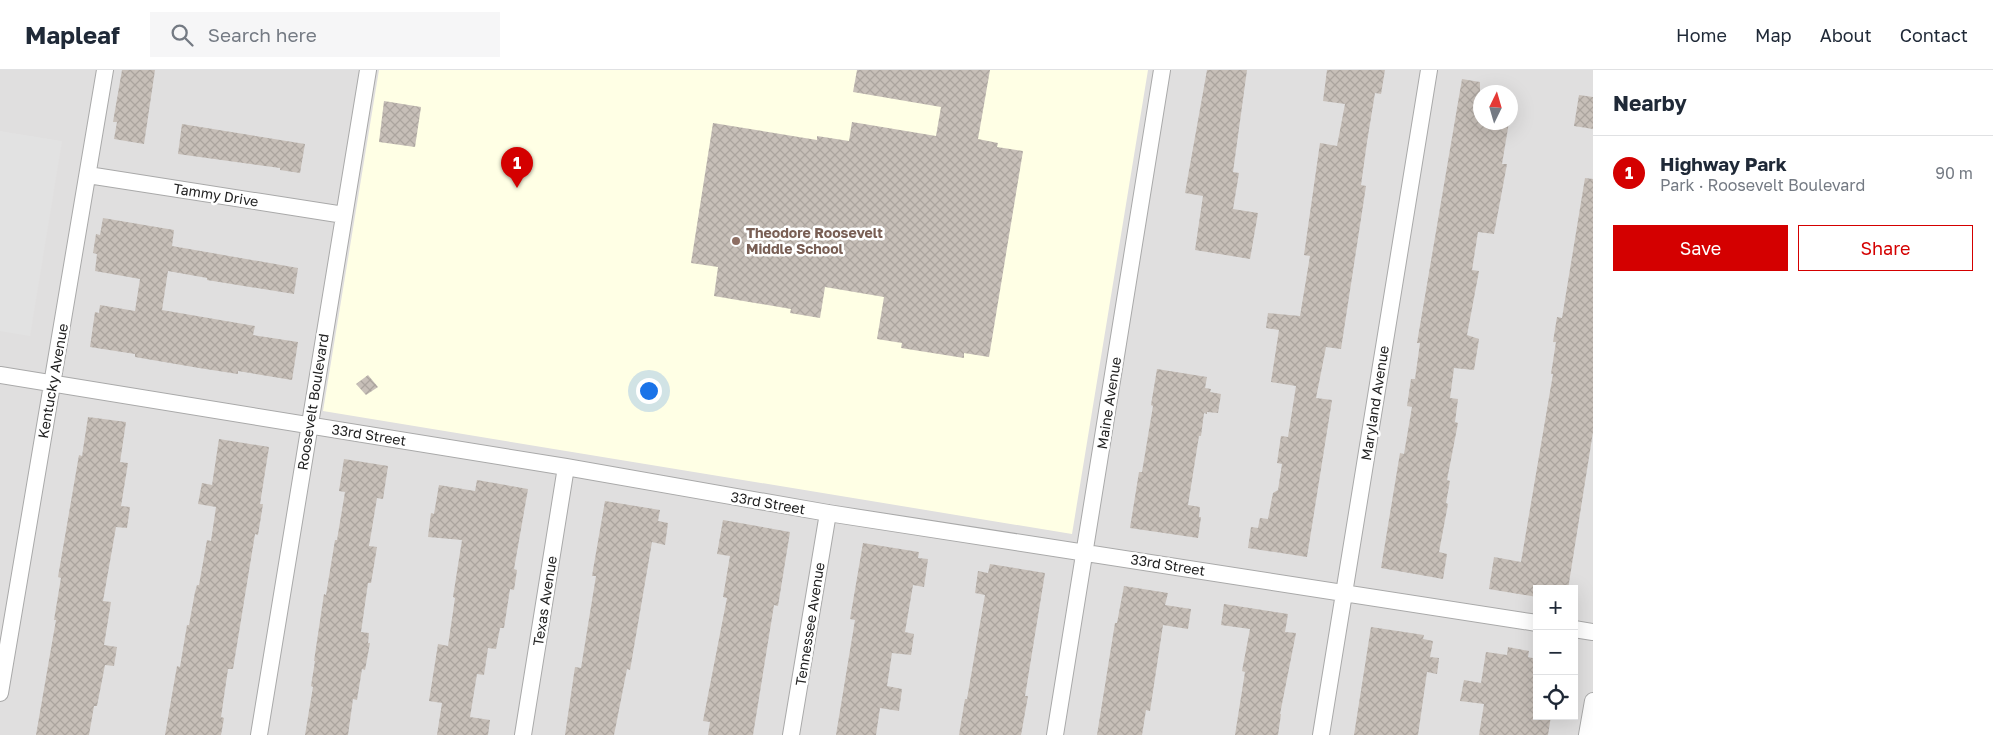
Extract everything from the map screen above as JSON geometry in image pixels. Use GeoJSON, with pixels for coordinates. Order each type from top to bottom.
{"type":"FeatureCollection","features":[{"type":"Feature","properties":{"kind":"street","name":"Kentucky Avenue"},"geometry":{"type":"LineString","coordinates":[[0,693],[105,70]]}},
{"type":"Feature","properties":{"kind":"street","name":"Roosevelt Boulevard"},"geometry":{"type":"LineString","coordinates":[[259,735],[368,70]]}},
{"type":"Feature","properties":{"kind":"street","name":"Maine Avenue"},"geometry":{"type":"LineString","coordinates":[[1055,735],[1162,70]]}},
{"type":"Feature","properties":{"kind":"street","name":"Maryland Avenue"},"geometry":{"type":"LineString","coordinates":[[1321,735],[1429,70]]}},
{"type":"Feature","properties":{"kind":"street","name":"Tammy Drive"},"geometry":{"type":"LineString","coordinates":[[88,175],[344,215]]}},
{"type":"Feature","properties":{"kind":"street","name":"33rd Street"},"geometry":{"type":"LineString","coordinates":[[0,375],[566,467],[828,513],[1533,622]]}},
{"type":"Feature","properties":{"kind":"street","name":"Texas Avenue"},"geometry":{"type":"LineString","coordinates":[[523,735],[566,467]]}},
{"type":"Feature","properties":{"kind":"street","name":"Tennessee Avenue"},"geometry":{"type":"LineString","coordinates":[[791,735],[828,513]]}},
{"type":"Feature","properties":{"kind":"street"},"geometry":{"type":"LineString","coordinates":[[1578,630],[1593,632]]}},
{"type":"Feature","properties":{"kind":"street"},"geometry":{"type":"LineString","coordinates":[[1587,735],[1593,701]]}},
{"type":"Feature","properties":{"kind":"shaded area"},"geometry":{"type":"Polygon","coordinates":[[[0,70],[1593,70],[1593,735],[0,735],[0,70]]]}},
{"type":"Feature","properties":{"kind":"shaded area","name":"Theodore Roosevelt Middle School"},"geometry":{"type":"Polygon","coordinates":[[[379,70],[1148,70],[1072,534],[323,411],[379,70]]]}},
{"type":"Feature","properties":{"kind":"shaded area"},"geometry":{"type":"Polygon","coordinates":[[[0,131],[62,141],[30,336],[0,331],[0,131]]]}},
{"type":"Feature","properties":{"kind":"building"},"geometry":{"type":"Polygon","coordinates":[[[122,70],[155,70],[144,144],[114,139],[117,122],[113,122],[122,70]]]}},
{"type":"Feature","properties":{"kind":"building"},"geometry":{"type":"Polygon","coordinates":[[[857,70],[990,70],[978,139],[998,143],[997,147],[1023,151],[989,357],[964,353],[964,358],[901,348],[902,343],[877,339],[884,297],[825,287],[820,318],[790,313],[791,309],[714,296],[718,267],[691,263],[713,123],[817,140],[817,136],[849,141],[852,122],[936,136],[941,107],[853,92],[857,70]]]}},
{"type":"Feature","properties":{"kind":"building"},"geometry":{"type":"Polygon","coordinates":[[[1207,70],[1247,70],[1233,172],[1239,173],[1233,209],[1258,213],[1250,259],[1195,250],[1203,196],[1185,193],[1207,70]]]}},
{"type":"Feature","properties":{"kind":"building"},"geometry":{"type":"Polygon","coordinates":[[[1327,70],[1385,70],[1381,94],[1375,93],[1367,142],[1361,185],[1366,186],[1341,349],[1326,347],[1316,398],[1332,400],[1307,557],[1248,548],[1251,527],[1258,528],[1260,518],[1268,519],[1273,493],[1278,490],[1282,464],[1277,463],[1281,436],[1288,437],[1296,386],[1271,382],[1279,330],[1266,328],[1268,313],[1300,316],[1310,256],[1304,255],[1320,143],[1337,146],[1345,104],[1323,101],[1327,70]]]}},
{"type":"Feature","properties":{"kind":"building"},"geometry":{"type":"Polygon","coordinates":[[[1462,79],[1480,82],[1480,85],[1473,85],[1473,130],[1508,130],[1502,164],[1507,164],[1494,234],[1478,232],[1472,270],[1479,271],[1467,335],[1479,339],[1474,370],[1454,368],[1450,398],[1458,399],[1455,422],[1458,423],[1447,480],[1450,481],[1446,503],[1448,504],[1439,552],[1447,554],[1443,579],[1381,568],[1400,453],[1404,454],[1412,407],[1407,406],[1411,379],[1415,379],[1420,343],[1417,343],[1462,79]]]}},
{"type":"Feature","properties":{"kind":"building"},"geometry":{"type":"Polygon","coordinates":[[[1579,95],[1593,97],[1593,129],[1574,126],[1579,95]]]}},
{"type":"Feature","properties":{"kind":"building"},"geometry":{"type":"Polygon","coordinates":[[[384,101],[421,107],[415,147],[379,142],[384,101]]]}},
{"type":"Feature","properties":{"kind":"building"},"geometry":{"type":"Polygon","coordinates":[[[182,124],[305,144],[300,173],[280,170],[280,168],[178,154],[182,124]]]}},
{"type":"Feature","properties":{"kind":"building"},"geometry":{"type":"Polygon","coordinates":[[[1585,178],[1593,179],[1593,432],[1569,585],[1533,585],[1533,596],[1489,589],[1494,557],[1521,562],[1553,374],[1551,374],[1556,342],[1553,342],[1557,317],[1562,318],[1585,178]]]}},
{"type":"Feature","properties":{"kind":"building"},"geometry":{"type":"Polygon","coordinates":[[[103,218],[174,230],[172,246],[298,268],[294,294],[207,280],[207,278],[168,271],[162,310],[255,326],[253,335],[298,342],[292,380],[238,371],[238,374],[199,368],[135,357],[135,354],[90,347],[95,312],[99,313],[100,305],[135,311],[140,279],[95,271],[97,254],[93,253],[96,234],[100,235],[103,218]]]}},
{"type":"Feature","properties":{"kind":"building"},"geometry":{"type":"Polygon","coordinates":[[[1157,369],[1207,377],[1205,388],[1211,389],[1210,392],[1221,394],[1218,413],[1204,413],[1201,436],[1199,436],[1188,505],[1200,507],[1199,517],[1201,517],[1198,538],[1130,528],[1139,472],[1142,472],[1157,369]]]}},
{"type":"Feature","properties":{"kind":"building"},"geometry":{"type":"Polygon","coordinates":[[[368,375],[378,387],[366,395],[356,384],[368,375]]]}},
{"type":"Feature","properties":{"kind":"building"},"geometry":{"type":"Polygon","coordinates":[[[88,417],[126,422],[120,462],[128,463],[121,506],[130,507],[127,528],[116,527],[103,601],[111,602],[104,645],[117,647],[114,666],[105,665],[97,706],[94,706],[89,735],[36,735],[56,620],[54,620],[61,578],[58,577],[79,455],[82,456],[88,417]]]}},
{"type":"Feature","properties":{"kind":"building"},"geometry":{"type":"Polygon","coordinates":[[[219,439],[269,447],[260,504],[263,504],[258,535],[255,534],[233,669],[228,669],[221,717],[224,718],[221,735],[165,735],[177,666],[180,667],[187,625],[189,625],[197,585],[199,585],[207,540],[211,541],[216,507],[198,504],[202,483],[212,485],[219,439]]]}},
{"type":"Feature","properties":{"kind":"building"},"geometry":{"type":"Polygon","coordinates":[[[344,459],[388,466],[383,499],[377,498],[369,546],[377,547],[371,583],[368,583],[361,632],[369,633],[368,643],[370,643],[365,670],[362,669],[357,700],[353,699],[348,735],[305,735],[313,687],[311,686],[324,594],[326,595],[345,492],[339,491],[344,459]]]}},
{"type":"Feature","properties":{"kind":"building"},"geometry":{"type":"Polygon","coordinates":[[[477,480],[528,489],[514,569],[517,570],[514,590],[510,589],[504,628],[500,628],[496,649],[488,648],[484,675],[477,674],[470,717],[490,720],[488,735],[437,735],[442,703],[429,701],[438,644],[448,646],[462,540],[428,537],[431,513],[434,514],[439,485],[475,491],[477,480]]]}},
{"type":"Feature","properties":{"kind":"building"},"geometry":{"type":"Polygon","coordinates":[[[605,501],[660,510],[658,521],[668,523],[665,545],[652,542],[630,670],[627,669],[614,735],[565,735],[575,667],[581,668],[596,576],[592,576],[605,501]]]}},
{"type":"Feature","properties":{"kind":"building"},"geometry":{"type":"Polygon","coordinates":[[[723,520],[790,532],[778,606],[774,605],[753,735],[708,735],[710,722],[703,721],[727,598],[723,597],[730,556],[717,554],[723,520]]]}},
{"type":"Feature","properties":{"kind":"building"},"geometry":{"type":"Polygon","coordinates":[[[863,543],[919,552],[918,558],[928,559],[924,587],[913,585],[905,632],[914,634],[911,655],[892,653],[887,686],[902,689],[899,711],[880,708],[876,735],[836,735],[855,620],[850,619],[863,543]]]}},
{"type":"Feature","properties":{"kind":"building"},"geometry":{"type":"Polygon","coordinates":[[[990,564],[1045,573],[1025,696],[1028,696],[1021,735],[959,735],[985,595],[975,593],[978,571],[988,573],[990,564]]]}},
{"type":"Feature","properties":{"kind":"building"},"geometry":{"type":"Polygon","coordinates":[[[1124,586],[1168,593],[1165,605],[1191,609],[1188,629],[1163,625],[1150,711],[1146,710],[1142,735],[1097,735],[1115,623],[1117,623],[1124,586]]]}},
{"type":"Feature","properties":{"kind":"building"},"geometry":{"type":"Polygon","coordinates":[[[1224,604],[1288,614],[1285,632],[1296,633],[1280,714],[1278,735],[1235,735],[1245,672],[1242,671],[1250,629],[1221,625],[1224,604]]]}},
{"type":"Feature","properties":{"kind":"building"},"geometry":{"type":"Polygon","coordinates":[[[1371,627],[1424,635],[1423,639],[1433,641],[1430,657],[1439,658],[1437,674],[1427,672],[1418,735],[1354,735],[1371,627]]]}},
{"type":"Feature","properties":{"kind":"building"},"geometry":{"type":"Polygon","coordinates":[[[1508,647],[1529,651],[1528,657],[1533,658],[1533,720],[1550,720],[1548,735],[1479,735],[1484,704],[1460,701],[1464,680],[1481,683],[1486,652],[1507,655],[1508,647]]]}},
{"type":"Feature","properties":{"kind":"place","name":"Highway Park"},"geometry":{"type":"Point","coordinates":[517,188]}},
{"type":"Feature","properties":{"kind":"place","name":"Theodore Roosevelt Middle School"},"geometry":{"type":"Point","coordinates":[736,241]}}]}
